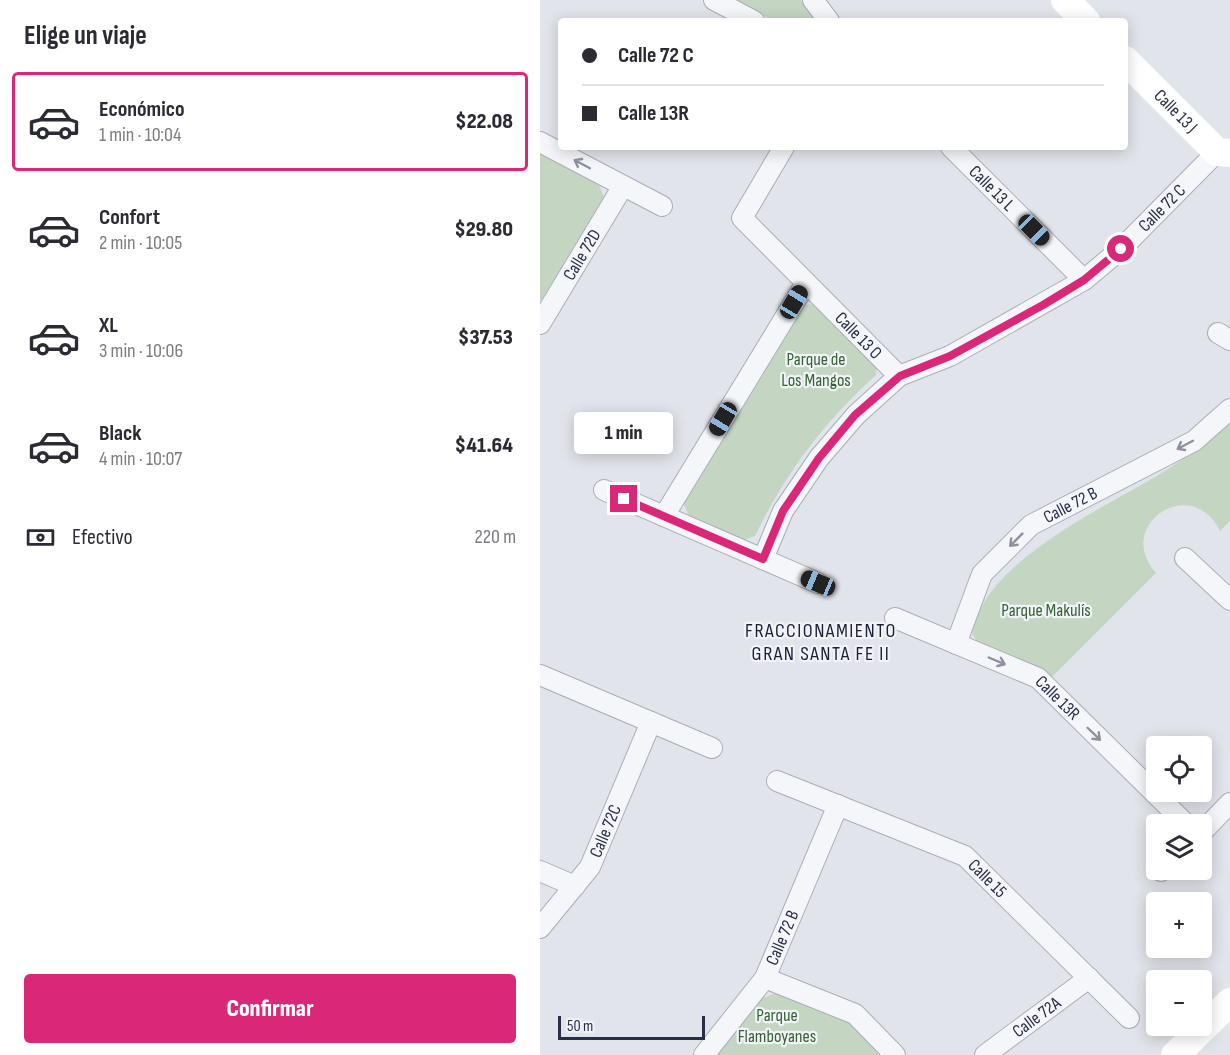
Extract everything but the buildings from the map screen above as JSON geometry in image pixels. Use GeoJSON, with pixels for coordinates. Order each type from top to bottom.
{"type":"FeatureCollection","features":[{"type":"Feature","properties":{"kind":"street"},"geometry":{"type":"LineString","coordinates":[[714,0],[748,18]]}},
{"type":"Feature","properties":{"kind":"street"},"geometry":{"type":"LineString","coordinates":[[813,0],[827,18]]}},
{"type":"Feature","properties":{"kind":"street"},"geometry":{"type":"LineString","coordinates":[[1065,0],[1083,18]]}},
{"type":"Feature","properties":{"kind":"street","name":"Calle 13 J"},"geometry":{"type":"LineString","coordinates":[[1128,63],[1223,153]]}},
{"type":"Feature","properties":{"kind":"street"},"geometry":{"type":"LineString","coordinates":[[540,142],[662,206]]}},
{"type":"Feature","properties":{"kind":"street","name":"Calle 13 O"},"geometry":{"type":"LineString","coordinates":[[782,150],[742,218],[900,376]]}},
{"type":"Feature","properties":{"kind":"street","name":"Calle 13 L"},"geometry":{"type":"LineString","coordinates":[[954,150],[1084,280]]}},
{"type":"Feature","properties":{"kind":"street","name":"Calle 72 C"},"geometry":{"type":"LineString","coordinates":[[763,559],[783,511],[819,458],[855,415],[900,376],[950,356],[1084,280],[1121,249],[1223,153]]}},
{"type":"Feature","properties":{"kind":"street","name":"Calle 72D"},"geometry":{"type":"LineString","coordinates":[[540,324],[623,186]]}},
{"type":"Feature","properties":{"kind":"street"},"geometry":{"type":"LineString","coordinates":[[664,516],[806,283]]}},
{"type":"Feature","properties":{"kind":"street","name":"Calle 72 B"},"geometry":{"type":"LineString","coordinates":[[956,644],[982,574],[1031,525],[1194,441],[1230,409]]}},
{"type":"Feature","properties":{"kind":"street"},"geometry":{"type":"LineString","coordinates":[[604,490],[818,583]]}},
{"type":"Feature","properties":{"kind":"street"},"geometry":{"type":"LineString","coordinates":[[1185,558],[1230,600]]}},
{"type":"Feature","properties":{"kind":"street","name":"Calle 13R"},"geometry":{"type":"LineString","coordinates":[[896,618],[1038,678],[1177,814]]}},
{"type":"Feature","properties":{"kind":"street"},"geometry":{"type":"LineString","coordinates":[[540,675],[712,748]]}},
{"type":"Feature","properties":{"kind":"street","name":"Calle 72C"},"geometry":{"type":"LineString","coordinates":[[540,928],[590,867],[651,722]]}},
{"type":"Feature","properties":{"kind":"street","name":"Calle 15"},"geometry":{"type":"LineString","coordinates":[[777,781],[965,856],[1129,1018]]}},
{"type":"Feature","properties":{"kind":"street"},"geometry":{"type":"LineString","coordinates":[[1212,821],[1230,802]]}},
{"type":"Feature","properties":{"kind":"street","name":"Calle 72 B"},"geometry":{"type":"LineString","coordinates":[[704,1055],[765,978],[838,805]]}},
{"type":"Feature","properties":{"kind":"street"},"geometry":{"type":"LineString","coordinates":[[540,871],[575,885]]}},
{"type":"Feature","properties":{"kind":"street"},"geometry":{"type":"LineString","coordinates":[[765,978],[855,1014],[895,1055]]}},
{"type":"Feature","properties":{"kind":"street","name":"Calle 72A"},"geometry":{"type":"LineString","coordinates":[[985,1055],[1089,978]]}},
{"type":"Feature","properties":{"kind":"street"},"geometry":{"type":"LineString","coordinates":[[1175,1055],[1230,1002]]}},
{"type":"Feature","properties":{"kind":"green space"},"geometry":{"type":"Polygon","coordinates":[[[734,0],[801,0],[815,18],[767,18],[734,0]]]}},
{"type":"Feature","properties":{"kind":"green space"},"geometry":{"type":"Polygon","coordinates":[[[540,154],[599,185],[604,197],[540,303],[540,154]]]}},
{"type":"Feature","properties":{"kind":"green space","name":"Parque de Los Mangos"},"geometry":{"type":"Polygon","coordinates":[[[814,304],[877,366],[876,375],[839,411],[807,450],[779,491],[755,536],[744,540],[689,517],[684,504],[803,305],[814,304]]]}},
{"type":"Feature","properties":{"kind":"green space","name":"Parque Makulís"},"geometry":{"type":"Polygon","coordinates":[[[1230,424],[1230,521],[1220,531],[1207,514],[1192,506],[1176,506],[1161,512],[1150,523],[1144,538],[1145,555],[1156,573],[1052,677],[1031,663],[977,641],[972,634],[981,608],[999,583],[1023,560],[1081,519],[1198,449],[1230,424]]]}},
{"type":"Feature","properties":{"kind":"green space","name":"Parque Flamboyanes"},"geometry":{"type":"Polygon","coordinates":[[[777,993],[851,1024],[882,1055],[716,1055],[762,998],[777,993]]]}},
{"type":"Feature","properties":{"kind":"district","name":"FRACCIONAMIENTO GRAN SANTA FE II"},"geometry":{"type":"Point","coordinates":[821,642]}},
{"type":"Feature","properties":{"kind":"route"},"geometry":{"type":"LineString","coordinates":[[624,499],[763,559],[783,511],[819,458],[855,415],[900,376],[950,356],[1043,305],[1084,280],[1121,249]]}}]}
